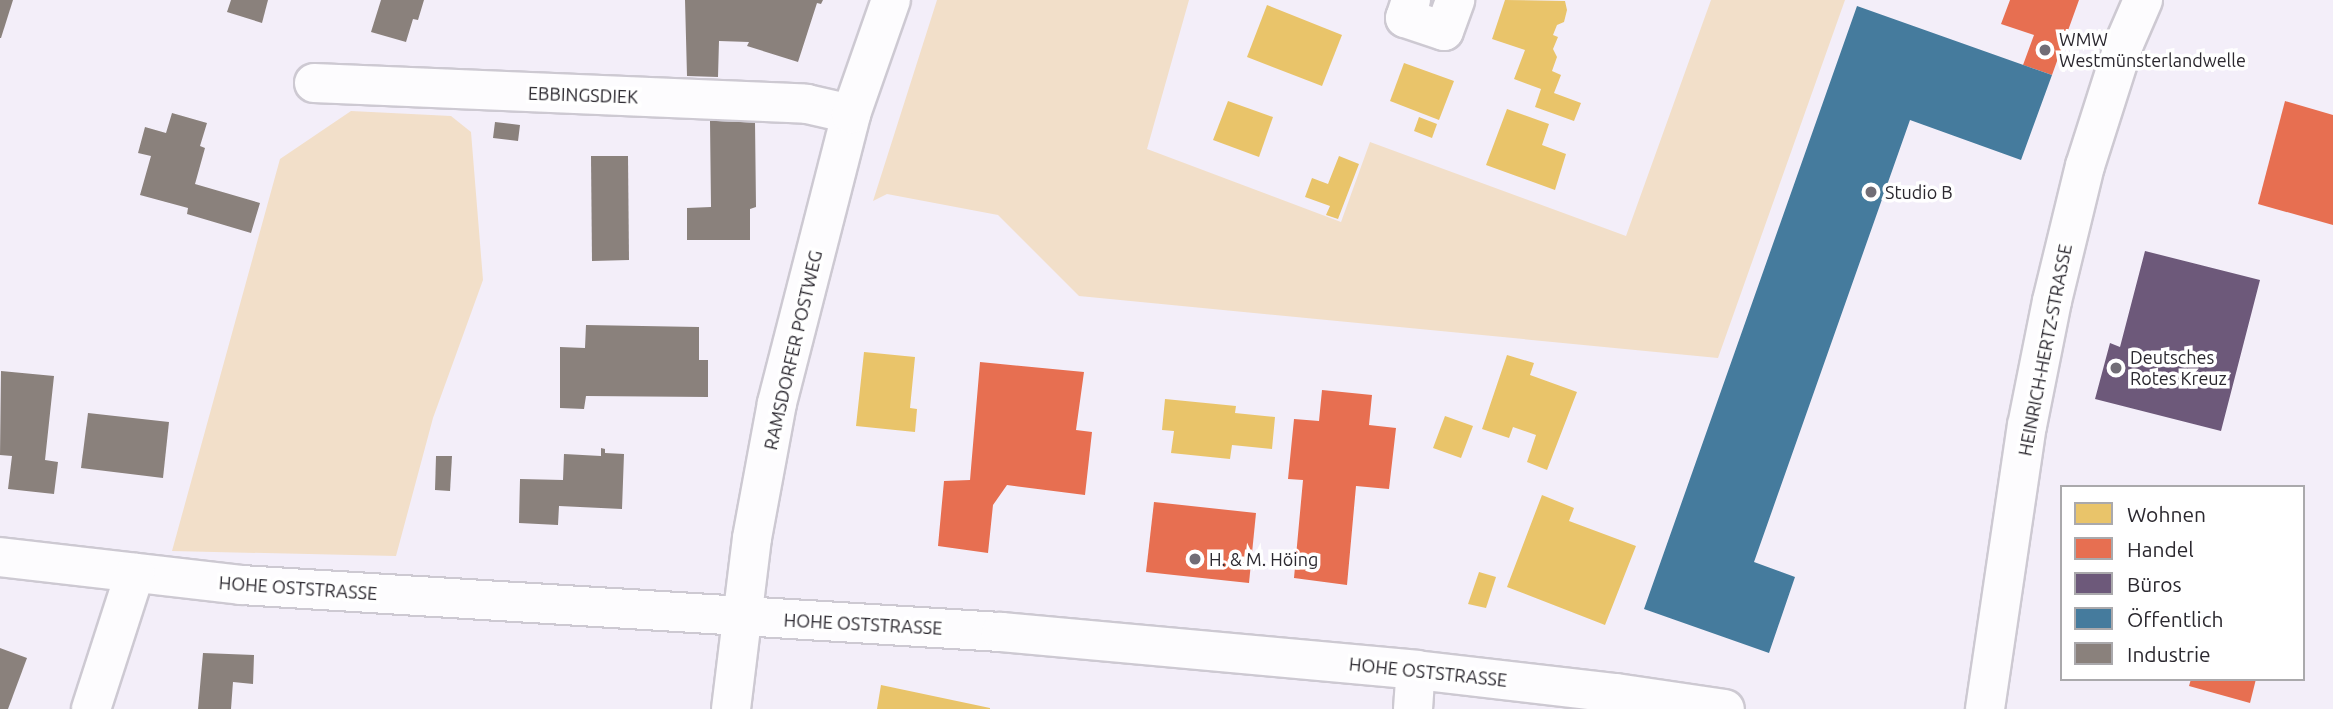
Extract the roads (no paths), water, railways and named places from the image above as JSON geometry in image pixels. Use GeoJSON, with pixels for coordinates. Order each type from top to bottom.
{"type":"FeatureCollection","features":[{"type":"Feature","properties":{"kind":"street","name":"RAMSDORFER POSTWEG"},"geometry":{"type":"LineString","coordinates":[[731,709],[752,538],[777,403],[851,114],[891,0]]}},
{"type":"Feature","properties":{"kind":"street"},"geometry":{"type":"LineString","coordinates":[[1411,0],[1405,18],[1444,31],[1455,0]]}},
{"type":"Feature","properties":{"kind":"street","name":"HEINRICH-HERTZ-STRASSE"},"geometry":{"type":"LineString","coordinates":[[1985,709],[2027,426],[2052,302],[2085,166],[2124,44],[2143,0]]}},
{"type":"Feature","properties":{"kind":"street","name":"EBBINGSDIEK"},"geometry":{"type":"LineString","coordinates":[[314,83],[807,104],[851,114]]}},
{"type":"Feature","properties":{"kind":"street","name":"HOHE OSTSTRASSE"},"geometry":{"type":"LineString","coordinates":[[0,557],[241,585],[1001,632],[1416,670],[1616,693],[1725,709]]}},
{"type":"Feature","properties":{"kind":"street"},"geometry":{"type":"LineString","coordinates":[[91,709],[135,573]]}},
{"type":"Feature","properties":{"kind":"street"},"geometry":{"type":"LineString","coordinates":[[1413,709],[1416,670]]}},
{"type":"Feature","properties":{"kind":"place","name":"WMW Westmünsterlandwelle"},"geometry":{"type":"Point","coordinates":[2045,50]}},
{"type":"Feature","properties":{"kind":"place","name":"Studio B"},"geometry":{"type":"Point","coordinates":[1871,192]}},
{"type":"Feature","properties":{"kind":"place","name":"Deutsches Rotes Kreuz"},"geometry":{"type":"Point","coordinates":[2116,368]}},
{"type":"Feature","properties":{"kind":"place","name":"H. & M. Höing"},"geometry":{"type":"Point","coordinates":[1195,559]}}]}
